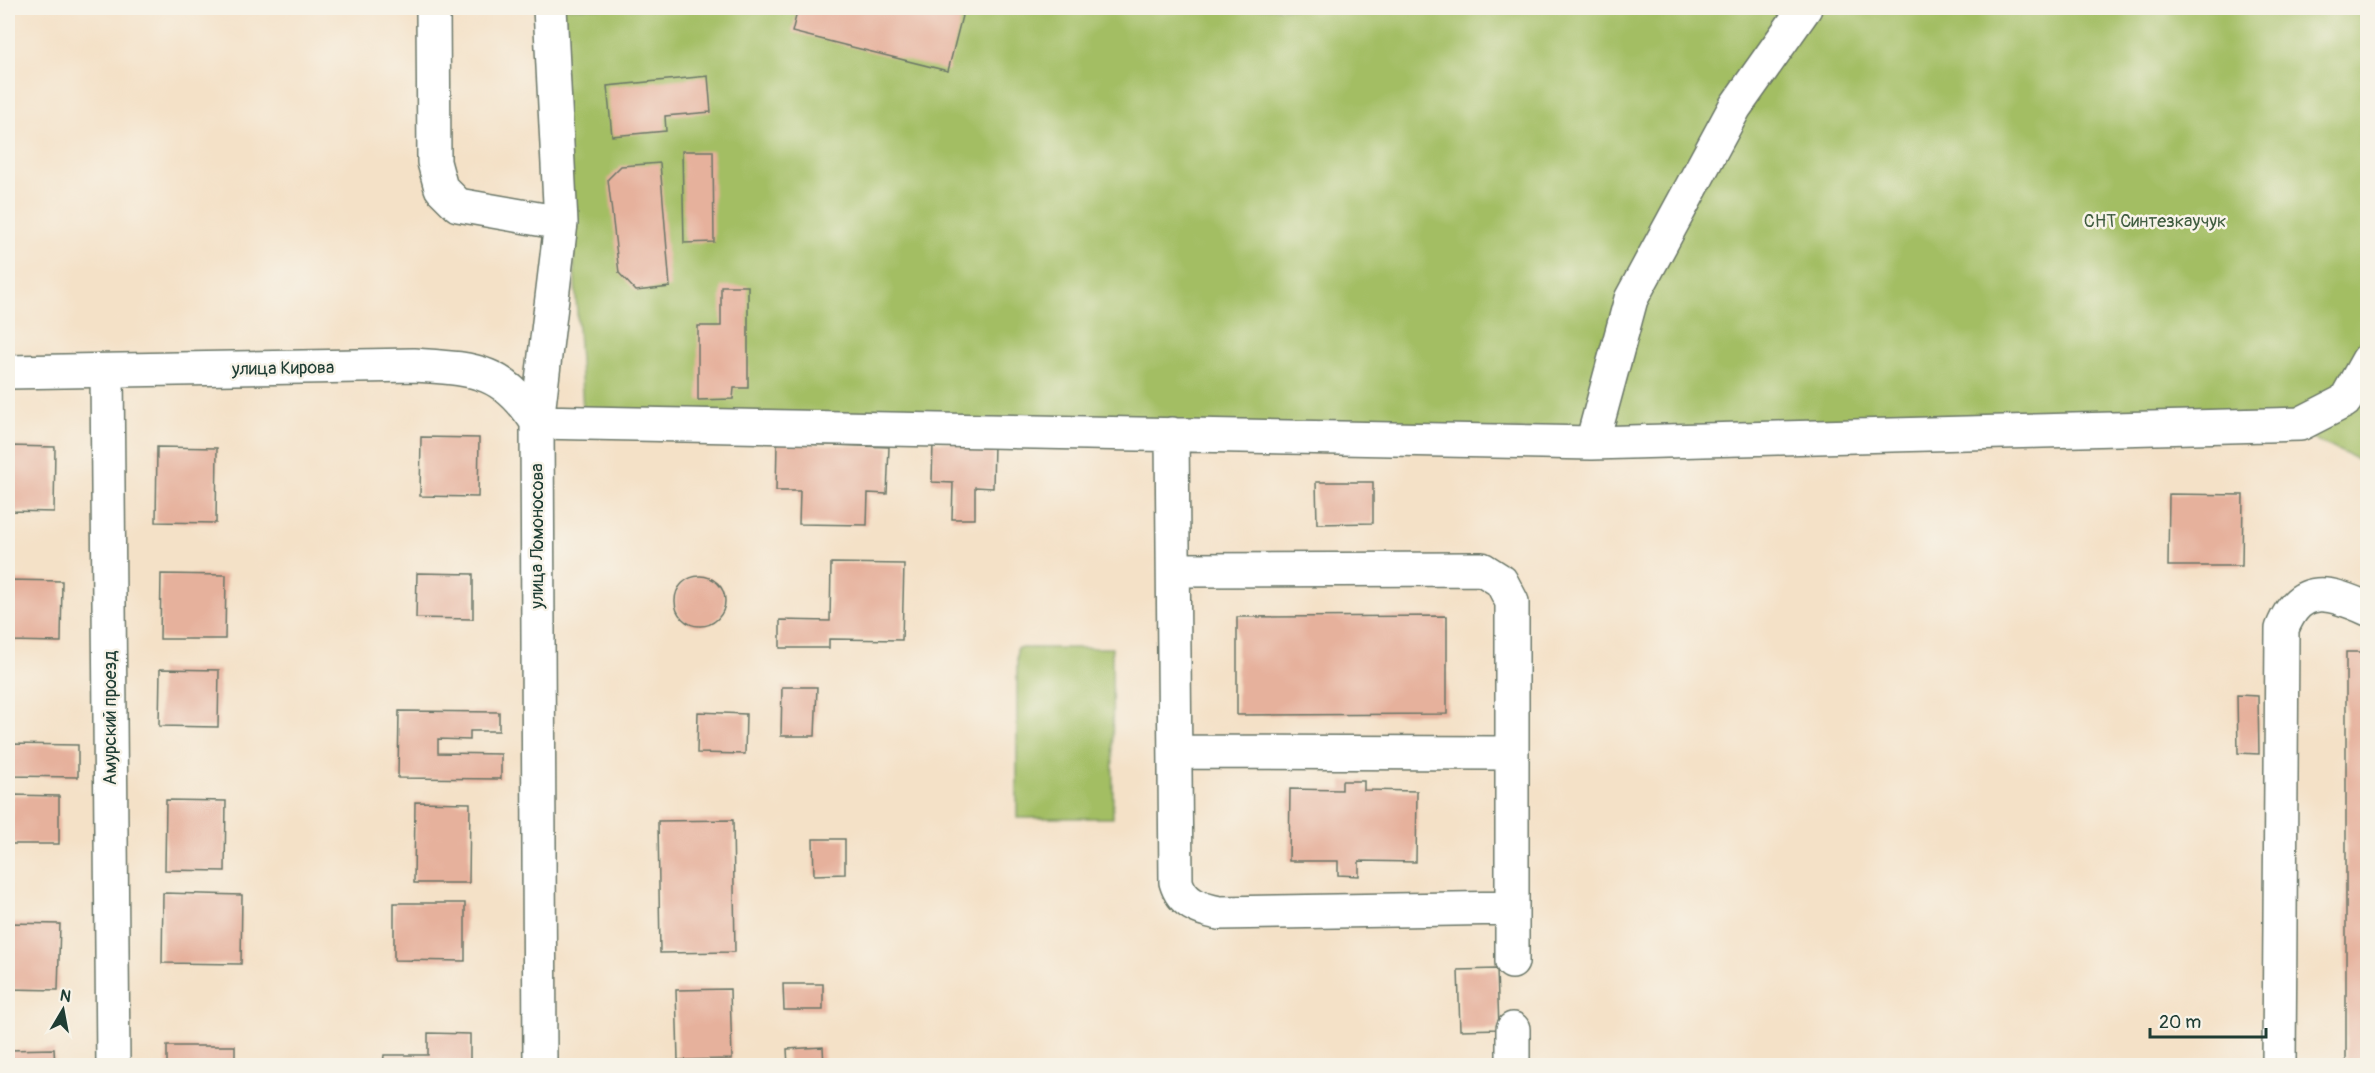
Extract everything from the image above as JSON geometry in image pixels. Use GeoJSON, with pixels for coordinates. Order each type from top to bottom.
{"type":"FeatureCollection","features":[{"type":"Feature","properties":{"kind":"street"},"geometry":{"type":"LineString","coordinates":[[433,8],[434,162],[441,188],[458,205],[561,223]]}},
{"type":"Feature","properties":{"kind":"street","name":"улица Ломоносова"},"geometry":{"type":"LineString","coordinates":[[540,1065],[537,422],[561,223],[550,8]]}},
{"type":"Feature","properties":{"kind":"street"},"geometry":{"type":"LineString","coordinates":[[1592,443],[1631,299],[1735,106],[1805,8]]}},
{"type":"Feature","properties":{"kind":"street"},"geometry":{"type":"LineString","coordinates":[[537,422],[1592,443],[2300,424],[2345,401],[2367,360]]}},
{"type":"Feature","properties":{"kind":"street","name":"улица Кирова"},"geometry":{"type":"LineString","coordinates":[[8,372],[414,365],[467,369],[498,380],[522,399],[537,422]]}},
{"type":"Feature","properties":{"kind":"street","name":"Амурский проезд"},"geometry":{"type":"LineString","coordinates":[[107,371],[112,1065]]}},
{"type":"Feature","properties":{"kind":"street"},"geometry":{"type":"LineString","coordinates":[[1172,434],[1176,882],[1179,893],[1200,909],[1219,913],[1512,908]]}},
{"type":"Feature","properties":{"kind":"street"},"geometry":{"type":"LineString","coordinates":[[1174,570],[1482,569],[1491,572],[1501,581],[1512,602],[1510,753],[1512,962]]}},
{"type":"Feature","properties":{"kind":"street"},"geometry":{"type":"LineString","coordinates":[[2279,1065],[2282,629],[2288,614],[2299,601],[2315,596],[2336,595],[2367,609]]}},
{"type":"Feature","properties":{"kind":"street"},"geometry":{"type":"LineString","coordinates":[[1175,752],[1510,753]]}},
{"type":"Feature","properties":{"kind":"street"},"geometry":{"type":"LineString","coordinates":[[1512,1029],[1514,1065]]}},
{"type":"Feature","properties":{"kind":"green space","name":"СНТ Синтезкаучук"},"geometry":{"type":"Polygon","coordinates":[[[558,8],[2367,8],[2367,464],[2303,434],[584,426],[558,8]]]}},
{"type":"Feature","properties":{"kind":"green space"},"geometry":{"type":"Polygon","coordinates":[[[1017,648],[1112,648],[1113,818],[1017,818],[1017,648]]]}},
{"type":"Feature","properties":{"kind":"building"},"geometry":{"type":"Polygon","coordinates":[[[798,8],[964,8],[948,71],[792,32],[798,8]]]}},
{"type":"Feature","properties":{"kind":"building"},"geometry":{"type":"Polygon","coordinates":[[[708,76],[711,112],[665,116],[666,131],[612,136],[607,86],[708,76]]]}},
{"type":"Feature","properties":{"kind":"building"},"geometry":{"type":"Polygon","coordinates":[[[682,151],[713,151],[714,242],[684,243],[682,151]]]}},
{"type":"Feature","properties":{"kind":"building"},"geometry":{"type":"Polygon","coordinates":[[[660,163],[670,287],[636,291],[619,273],[608,179],[621,166],[660,163]]]}},
{"type":"Feature","properties":{"kind":"building"},"geometry":{"type":"Polygon","coordinates":[[[721,286],[748,286],[748,388],[734,388],[733,399],[698,400],[698,326],[721,326],[721,286]]]}},
{"type":"Feature","properties":{"kind":"building"},"geometry":{"type":"Polygon","coordinates":[[[421,437],[479,438],[478,497],[420,496],[421,437]]]}},
{"type":"Feature","properties":{"kind":"building"},"geometry":{"type":"Polygon","coordinates":[[[933,442],[994,444],[993,488],[975,487],[975,519],[952,519],[953,483],[932,482],[933,442]]]}},
{"type":"Feature","properties":{"kind":"building"},"geometry":{"type":"Polygon","coordinates":[[[777,443],[889,447],[887,494],[868,493],[867,525],[799,524],[800,491],[776,491],[777,443]]]}},
{"type":"Feature","properties":{"kind":"building"},"geometry":{"type":"Polygon","coordinates":[[[8,446],[55,447],[54,512],[8,511],[8,446]]]}},
{"type":"Feature","properties":{"kind":"building"},"geometry":{"type":"Polygon","coordinates":[[[157,447],[217,448],[216,523],[156,522],[157,447]]]}},
{"type":"Feature","properties":{"kind":"building"},"geometry":{"type":"Polygon","coordinates":[[[1316,482],[1373,482],[1373,523],[1317,524],[1316,482]]]}},
{"type":"Feature","properties":{"kind":"building"},"geometry":{"type":"Polygon","coordinates":[[[2169,494],[2243,495],[2242,566],[2168,566],[2169,494]]]}},
{"type":"Feature","properties":{"kind":"building"},"geometry":{"type":"Polygon","coordinates":[[[831,563],[904,564],[902,640],[829,639],[829,648],[780,648],[780,620],[830,621],[831,563]]]}},
{"type":"Feature","properties":{"kind":"building"},"geometry":{"type":"Polygon","coordinates":[[[417,573],[473,574],[473,619],[416,618],[417,573]]]}},
{"type":"Feature","properties":{"kind":"building"},"geometry":{"type":"Polygon","coordinates":[[[161,574],[226,575],[225,639],[160,639],[161,574]]]}},
{"type":"Feature","properties":{"kind":"building"},"geometry":{"type":"Polygon","coordinates":[[[700,576],[718,583],[725,601],[718,619],[700,626],[682,619],[675,601],[682,583],[700,576]]]}},
{"type":"Feature","properties":{"kind":"building"},"geometry":{"type":"Polygon","coordinates":[[[8,580],[62,581],[61,642],[8,641],[8,580]]]}},
{"type":"Feature","properties":{"kind":"building"},"geometry":{"type":"Polygon","coordinates":[[[1447,616],[1447,714],[1237,715],[1237,617],[1447,616]]]}},
{"type":"Feature","properties":{"kind":"building"},"geometry":{"type":"Polygon","coordinates":[[[2346,652],[2368,652],[2368,1066],[2346,1066],[2346,652]]]}},
{"type":"Feature","properties":{"kind":"building"},"geometry":{"type":"Polygon","coordinates":[[[160,669],[219,670],[218,727],[159,726],[160,669]]]}},
{"type":"Feature","properties":{"kind":"building"},"geometry":{"type":"Polygon","coordinates":[[[782,687],[817,687],[815,736],[781,736],[782,687]]]}},
{"type":"Feature","properties":{"kind":"building"},"geometry":{"type":"Polygon","coordinates":[[[2237,695],[2258,696],[2259,754],[2238,753],[2237,695]]]}},
{"type":"Feature","properties":{"kind":"building"},"geometry":{"type":"Polygon","coordinates":[[[399,711],[499,712],[499,731],[470,731],[470,740],[438,739],[438,753],[501,754],[501,779],[398,778],[399,711]]]}},
{"type":"Feature","properties":{"kind":"building"},"geometry":{"type":"Polygon","coordinates":[[[698,712],[746,714],[745,754],[697,753],[698,712]]]}},
{"type":"Feature","properties":{"kind":"building"},"geometry":{"type":"Polygon","coordinates":[[[8,744],[78,745],[78,777],[8,776],[8,744]]]}},
{"type":"Feature","properties":{"kind":"building"},"geometry":{"type":"Polygon","coordinates":[[[1342,781],[1364,781],[1364,790],[1417,791],[1416,862],[1359,861],[1359,876],[1338,875],[1338,861],[1289,861],[1290,789],[1342,790],[1342,781]]]}},
{"type":"Feature","properties":{"kind":"building"},"geometry":{"type":"Polygon","coordinates":[[[12,795],[59,796],[59,844],[11,844],[12,795]]]}},
{"type":"Feature","properties":{"kind":"building"},"geometry":{"type":"Polygon","coordinates":[[[166,800],[226,801],[225,871],[165,870],[166,800]]]}},
{"type":"Feature","properties":{"kind":"building"},"geometry":{"type":"Polygon","coordinates":[[[415,802],[470,803],[469,883],[414,883],[415,802]]]}},
{"type":"Feature","properties":{"kind":"building"},"geometry":{"type":"Polygon","coordinates":[[[733,820],[735,952],[660,953],[658,821],[733,820]]]}},
{"type":"Feature","properties":{"kind":"building"},"geometry":{"type":"Polygon","coordinates":[[[813,839],[845,839],[845,874],[814,875],[813,839]]]}},
{"type":"Feature","properties":{"kind":"building"},"geometry":{"type":"Polygon","coordinates":[[[163,893],[242,895],[241,964],[162,963],[163,893]]]}},
{"type":"Feature","properties":{"kind":"building"},"geometry":{"type":"Polygon","coordinates":[[[394,903],[465,903],[465,961],[394,960],[394,903]]]}},
{"type":"Feature","properties":{"kind":"building"},"geometry":{"type":"Polygon","coordinates":[[[8,923],[60,924],[58,990],[8,989],[8,923]]]}},
{"type":"Feature","properties":{"kind":"building"},"geometry":{"type":"Polygon","coordinates":[[[1497,969],[1499,1029],[1460,1030],[1458,970],[1497,969]]]}},
{"type":"Feature","properties":{"kind":"building"},"geometry":{"type":"Polygon","coordinates":[[[783,984],[823,984],[823,1010],[784,1010],[783,984]]]}},
{"type":"Feature","properties":{"kind":"building"},"geometry":{"type":"Polygon","coordinates":[[[730,989],[732,1059],[678,1060],[676,990],[730,989]]]}},
{"type":"Feature","properties":{"kind":"building"},"geometry":{"type":"Polygon","coordinates":[[[428,1033],[470,1034],[470,1066],[383,1066],[384,1055],[428,1055],[428,1033]]]}},
{"type":"Feature","properties":{"kind":"building"},"geometry":{"type":"Polygon","coordinates":[[[167,1046],[235,1046],[235,1066],[167,1066],[167,1046]]]}},
{"type":"Feature","properties":{"kind":"building"},"geometry":{"type":"Polygon","coordinates":[[[823,1047],[824,1066],[788,1066],[787,1049],[823,1047]]]}},
{"type":"Feature","properties":{"kind":"building"},"geometry":{"type":"Polygon","coordinates":[[[54,1049],[55,1066],[8,1066],[8,1050],[54,1049]]]}}]}
